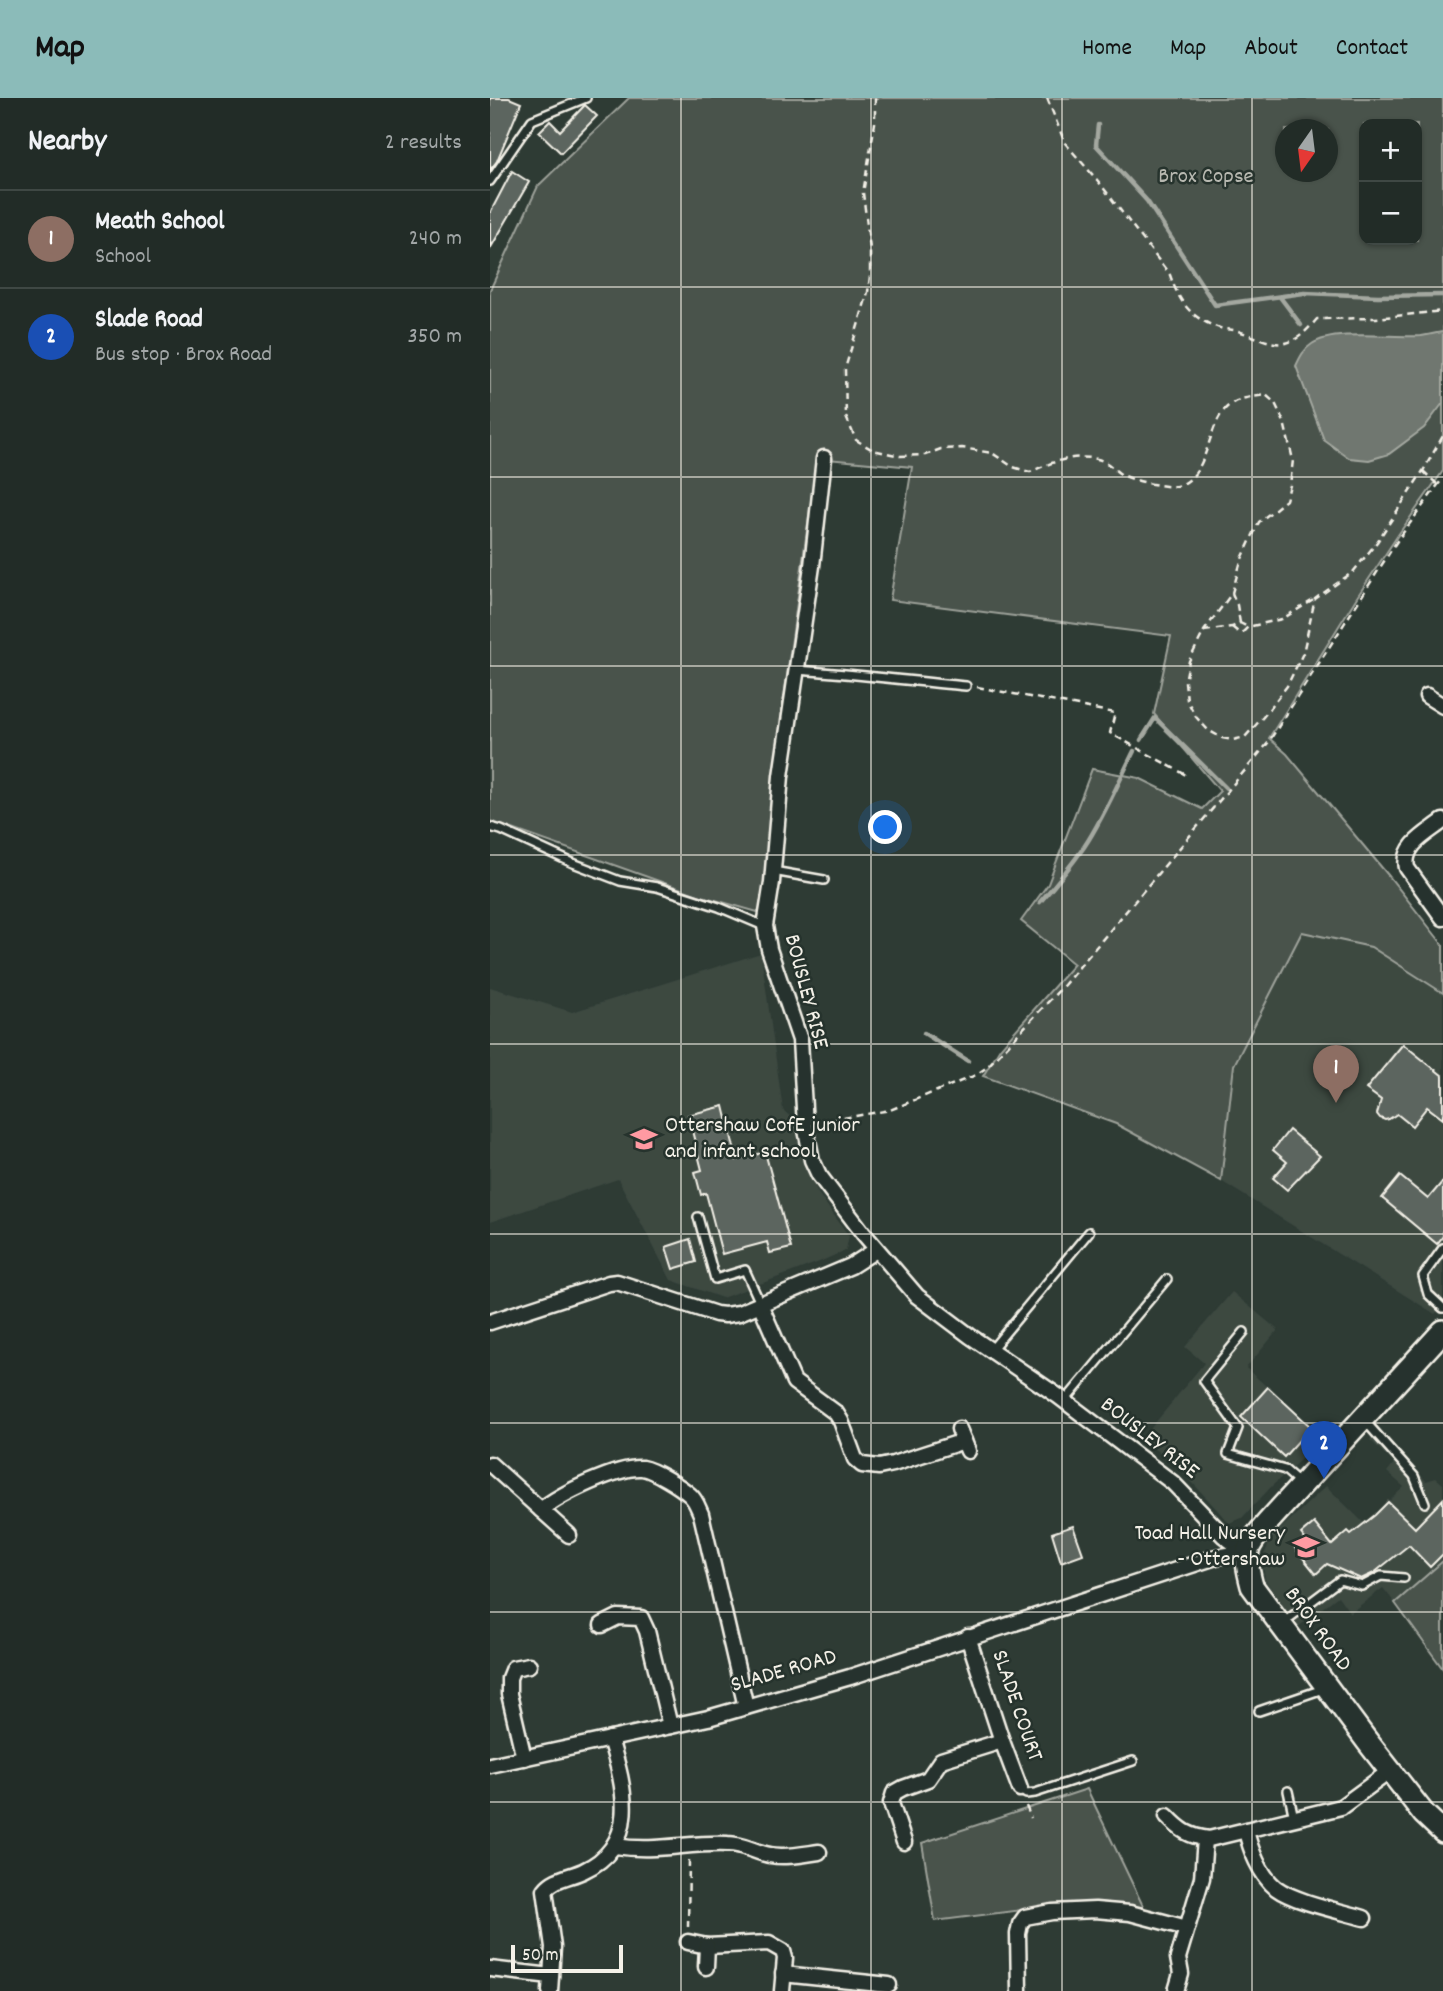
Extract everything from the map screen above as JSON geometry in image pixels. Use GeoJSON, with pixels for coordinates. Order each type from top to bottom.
{"type":"FeatureCollection","features":[{"type":"Feature","properties":{"kind":"street","name":"BOUSLEY RISE"},"geometry":{"type":"LineString","coordinates":[[824,458],[812,566],[781,776],[765,926],[769,949],[800,1040],[805,1125],[812,1160],[819,1175],[876,1250],[917,1296],[1172,1483],[1223,1535],[1246,1552]]}},
{"type":"Feature","properties":{"kind":"street"},"geometry":{"type":"LineString","coordinates":[[1427,696],[1443,706]]}},
{"type":"Feature","properties":{"kind":"street"},"geometry":{"type":"LineString","coordinates":[[1443,821],[1411,847],[1405,858],[1407,868],[1443,918]]}},
{"type":"Feature","properties":{"kind":"street"},"geometry":{"type":"LineString","coordinates":[[490,1322],[617,1282],[716,1314],[739,1313],[851,1266],[876,1250]]}},
{"type":"Feature","properties":{"kind":"street"},"geometry":{"type":"LineString","coordinates":[[760,1304],[794,1382],[836,1413],[855,1459],[862,1465],[879,1467],[893,1464],[964,1440]]}},
{"type":"Feature","properties":{"kind":"street"},"geometry":{"type":"LineString","coordinates":[[1246,1552],[1252,1540],[1443,1331]]}},
{"type":"Feature","properties":{"kind":"street"},"geometry":{"type":"LineString","coordinates":[[490,1464],[569,1535]]}},
{"type":"Feature","properties":{"kind":"street"},"geometry":{"type":"LineString","coordinates":[[541,1510],[553,1500],[582,1485],[627,1470],[642,1468],[654,1472],[691,1496],[701,1514],[746,1707]]}},
{"type":"Feature","properties":{"kind":"street","name":"BROX ROAD"},"geometry":{"type":"LineString","coordinates":[[1246,1552],[1252,1586],[1424,1814],[1443,1832]]}},
{"type":"Feature","properties":{"kind":"street","name":"SLADE ROAD"},"geometry":{"type":"LineString","coordinates":[[490,1765],[708,1718],[850,1676],[1216,1557],[1246,1552]]}},
{"type":"Feature","properties":{"kind":"street"},"geometry":{"type":"LineString","coordinates":[[602,1625],[618,1617],[641,1618],[647,1631],[670,1726]]}},
{"type":"Feature","properties":{"kind":"street","name":"SLADE COURT"},"geometry":{"type":"LineString","coordinates":[[968,1637],[1020,1789]]}},
{"type":"Feature","properties":{"kind":"street"},"geometry":{"type":"LineString","coordinates":[[524,1758],[509,1694],[509,1678],[513,1668],[529,1665]]}},
{"type":"Feature","properties":{"kind":"street"},"geometry":{"type":"LineString","coordinates":[[550,1991],[553,1947],[545,1890],[550,1884],[582,1872],[608,1855],[618,1840],[623,1822],[624,1804],[618,1765],[610,1739]]}},
{"type":"Feature","properties":{"kind":"street"},"geometry":{"type":"LineString","coordinates":[[904,1842],[891,1803],[894,1793],[928,1779],[941,1760],[1002,1741]]}},
{"type":"Feature","properties":{"kind":"street"},"geometry":{"type":"LineString","coordinates":[[1167,1816],[1192,1836],[1209,1839],[1341,1807],[1390,1770]]}},
{"type":"Feature","properties":{"kind":"street"},"geometry":{"type":"LineString","coordinates":[[1246,1830],[1252,1855],[1275,1887],[1320,1906],[1364,1918]]}},
{"type":"Feature","properties":{"kind":"street"},"geometry":{"type":"LineString","coordinates":[[1177,1991],[1181,1974],[1178,1958],[1200,1884],[1205,1839]]}},
{"type":"Feature","properties":{"kind":"street"},"geometry":{"type":"LineString","coordinates":[[615,1846],[645,1849],[709,1843],[733,1844],[772,1856],[819,1852]]}},
{"type":"Feature","properties":{"kind":"street"},"geometry":{"type":"LineString","coordinates":[[1019,1991],[1018,1934],[1025,1917],[1052,1912],[1095,1910],[1130,1913],[1187,1928]]}},
{"type":"Feature","properties":{"kind":"street"},"geometry":{"type":"LineString","coordinates":[[688,1942],[707,1946],[769,1943],[783,1951],[782,1991]]}},
{"type":"Feature","properties":{"kind":"street"},"geometry":{"type":"LineString","coordinates":[[706,1968],[707,1946]]}},
{"type":"Feature","properties":{"kind":"street"},"geometry":{"type":"LineString","coordinates":[[490,1969],[551,1976]]}},
{"type":"Feature","properties":{"kind":"street"},"geometry":{"type":"LineString","coordinates":[[783,1975],[872,1987],[889,1985]]}},
{"type":"Feature","properties":{"kind":"lane"},"geometry":{"type":"LineString","coordinates":[[490,181],[532,120],[586,98]]}},
{"type":"Feature","properties":{"kind":"lane"},"geometry":{"type":"LineString","coordinates":[[797,670],[966,686]]}},
{"type":"Feature","properties":{"kind":"lane"},"geometry":{"type":"LineString","coordinates":[[490,827],[620,881],[657,887],[719,907],[765,926]]}},
{"type":"Feature","properties":{"kind":"lane"},"geometry":{"type":"LineString","coordinates":[[772,871],[824,880]]}},
{"type":"Feature","properties":{"kind":"lane"},"geometry":{"type":"LineString","coordinates":[[698,1217],[715,1279],[745,1270],[760,1304]]}},
{"type":"Feature","properties":{"kind":"lane"},"geometry":{"type":"LineString","coordinates":[[991,1350],[1089,1232]]}},
{"type":"Feature","properties":{"kind":"lane"},"geometry":{"type":"LineString","coordinates":[[1443,1248],[1423,1276],[1429,1294],[1443,1308]]}},
{"type":"Feature","properties":{"kind":"lane"},"geometry":{"type":"LineString","coordinates":[[1065,1402],[1167,1279]]}},
{"type":"Feature","properties":{"kind":"lane"},"geometry":{"type":"LineString","coordinates":[[1244,1332],[1204,1381],[1238,1428],[1228,1454],[1285,1470],[1302,1485]]}},
{"type":"Feature","properties":{"kind":"lane"},"geometry":{"type":"LineString","coordinates":[[1363,1420],[1414,1476],[1425,1503]]}},
{"type":"Feature","properties":{"kind":"lane"},"geometry":{"type":"LineString","coordinates":[[1281,1625],[1340,1580],[1362,1586],[1381,1576],[1404,1578]]}},
{"type":"Feature","properties":{"kind":"lane"},"geometry":{"type":"LineString","coordinates":[[1259,1711],[1327,1688]]}},
{"type":"Feature","properties":{"kind":"lane"},"geometry":{"type":"LineString","coordinates":[[1020,1789],[1026,1794],[1035,1793],[1133,1761]]}},
{"type":"Feature","properties":{"kind":"lane"},"geometry":{"type":"LineString","coordinates":[[1288,1790],[1294,1819]]}},
{"type":"Feature","properties":{"kind":"path"},"geometry":{"type":"LineString","coordinates":[[875,98],[875,122],[863,193],[870,249],[870,276],[868,292],[845,369],[846,417],[856,440],[873,450],[900,456],[925,456],[941,449],[962,448],[992,453],[1013,467],[1030,472],[1049,463],[1071,458],[1099,459],[1111,465],[1121,475],[1138,481],[1176,486],[1189,480],[1201,465],[1214,425],[1227,407],[1243,398],[1266,395],[1275,403],[1284,422],[1293,460],[1290,485],[1286,500],[1259,522],[1241,561],[1232,593],[1204,631],[1189,661],[1185,682],[1187,700],[1196,718],[1208,730],[1233,740],[1245,737],[1287,686],[1303,653],[1315,599]]}},
{"type":"Feature","properties":{"kind":"path"},"geometry":{"type":"LineString","coordinates":[[1047,98],[1065,143],[1098,181],[1170,275],[1174,288],[1197,319],[1221,328],[1238,330],[1276,345],[1292,342],[1317,319],[1376,318],[1443,311]]}},
{"type":"Feature","properties":{"kind":"path"},"geometry":{"type":"LineString","coordinates":[[1204,631],[1232,627],[1240,623],[1248,626],[1282,619],[1353,572],[1377,542],[1443,436]]}},
{"type":"Feature","properties":{"kind":"path"},"geometry":{"type":"LineString","coordinates":[[1423,471],[1438,485]]}},
{"type":"Feature","properties":{"kind":"path"},"geometry":{"type":"LineString","coordinates":[[805,1125],[890,1110],[975,1075],[987,1067],[1064,985],[1268,743],[1397,541],[1443,478]]}},
{"type":"Feature","properties":{"kind":"path"},"geometry":{"type":"LineString","coordinates":[[1232,593],[1240,623]]}},
{"type":"Feature","properties":{"kind":"path"},"geometry":{"type":"LineString","coordinates":[[1232,627],[1243,632],[1248,626]]}},
{"type":"Feature","properties":{"kind":"path"},"geometry":{"type":"LineString","coordinates":[[966,686],[1115,713],[1110,733],[1186,775]]}},
{"type":"Feature","properties":{"kind":"path"},"geometry":{"type":"LineString","coordinates":[[688,1942],[689,1846]]}},
{"type":"Feature","properties":{"kind":"shaded area"},"geometry":{"type":"Polygon","coordinates":[[[1443,332],[1443,403],[1424,428],[1389,454],[1369,460],[1349,458],[1324,440],[1296,366],[1309,346],[1322,339],[1349,335],[1421,336],[1443,332]]]}},
{"type":"Feature","properties":{"kind":"shaded area"},"geometry":{"type":"Polygon","coordinates":[[[1302,932],[1371,946],[1443,993],[1443,1306],[1435,1314],[1221,1181],[1234,1065],[1302,932]]]}},
{"type":"Feature","properties":{"kind":"shaded area","name":"Ottershaw CofE junior and infant school"},"geometry":{"type":"Polygon","coordinates":[[[761,953],[783,1110],[794,1120],[801,1158],[818,1193],[849,1236],[846,1250],[722,1298],[671,1280],[618,1179],[490,1222],[490,987],[572,1012],[761,953]]]}},
{"type":"Feature","properties":{"kind":"shaded area"},"geometry":{"type":"Polygon","coordinates":[[[1232,1292],[1278,1330],[1246,1368],[1324,1438],[1242,1518],[1229,1523],[1182,1471],[1142,1439],[1204,1363],[1185,1347],[1232,1292]]]}},
{"type":"Feature","properties":{"kind":"shaded area"},"geometry":{"type":"Polygon","coordinates":[[[1377,1426],[1426,1481],[1436,1478],[1443,1484],[1443,1561],[1395,1603],[1383,1588],[1350,1613],[1338,1596],[1298,1627],[1265,1580],[1262,1559],[1272,1537],[1326,1486],[1368,1527],[1379,1518],[1375,1514],[1404,1487],[1387,1472],[1394,1463],[1370,1440],[1377,1426]]]}},
{"type":"Feature","properties":{"kind":"green space","name":"Brox Copse"},"geometry":{"type":"Polygon","coordinates":[[[629,98],[1443,98],[1443,471],[1357,597],[1269,738],[1287,754],[1443,945],[1443,993],[1371,947],[1302,932],[1234,1065],[1221,1181],[1116,1124],[983,1076],[1000,1048],[1074,964],[1021,921],[1048,884],[1092,769],[1139,778],[1202,809],[1220,791],[1154,714],[1171,636],[890,600],[912,467],[817,458],[781,719],[761,913],[701,896],[490,821],[490,290],[538,186],[629,98]]]}},
{"type":"Feature","properties":{"kind":"green space"},"geometry":{"type":"Polygon","coordinates":[[[1443,1561],[1443,1669],[1395,1603],[1443,1561]]]}},
{"type":"Feature","properties":{"kind":"green space"},"geometry":{"type":"Polygon","coordinates":[[[1087,1789],[1144,1908],[1077,1903],[935,1921],[922,1843],[1087,1789]]]}},
{"type":"Feature","properties":{"kind":"building"},"geometry":{"type":"Polygon","coordinates":[[[490,98],[509,98],[521,103],[497,161],[490,170],[490,98]]]}},
{"type":"Feature","properties":{"kind":"building"},"geometry":{"type":"Polygon","coordinates":[[[585,105],[597,116],[561,153],[539,132],[550,121],[560,131],[585,105]]]}},
{"type":"Feature","properties":{"kind":"building"},"geometry":{"type":"Polygon","coordinates":[[[512,171],[529,182],[490,249],[490,213],[512,171]]]}},
{"type":"Feature","properties":{"kind":"building"},"geometry":{"type":"Polygon","coordinates":[[[1403,1044],[1443,1076],[1443,1119],[1427,1107],[1412,1126],[1397,1114],[1385,1120],[1377,1114],[1381,1100],[1366,1089],[1403,1044]]]}},
{"type":"Feature","properties":{"kind":"building"},"geometry":{"type":"Polygon","coordinates":[[[724,1106],[737,1160],[765,1152],[791,1248],[770,1253],[767,1242],[722,1254],[706,1193],[701,1195],[695,1172],[702,1170],[688,1115],[724,1106]]]}},
{"type":"Feature","properties":{"kind":"building"},"geometry":{"type":"Polygon","coordinates":[[[1289,1130],[1320,1156],[1287,1190],[1273,1178],[1287,1162],[1273,1150],[1289,1130]]]}},
{"type":"Feature","properties":{"kind":"building"},"geometry":{"type":"Polygon","coordinates":[[[1400,1176],[1428,1199],[1443,1181],[1443,1236],[1437,1244],[1382,1198],[1400,1176]]]}},
{"type":"Feature","properties":{"kind":"building"},"geometry":{"type":"Polygon","coordinates":[[[690,1239],[696,1262],[673,1269],[666,1247],[690,1239]]]}},
{"type":"Feature","properties":{"kind":"building"},"geometry":{"type":"Polygon","coordinates":[[[1268,1387],[1311,1427],[1284,1457],[1241,1417],[1268,1387]]]}},
{"type":"Feature","properties":{"kind":"building"},"geometry":{"type":"Polygon","coordinates":[[[1443,1499],[1443,1554],[1430,1567],[1409,1545],[1374,1573],[1361,1579],[1327,1564],[1316,1574],[1295,1548],[1305,1539],[1301,1534],[1314,1523],[1332,1545],[1348,1531],[1351,1534],[1388,1502],[1415,1528],[1443,1499]]]}},
{"type":"Feature","properties":{"kind":"building"},"geometry":{"type":"Polygon","coordinates":[[[1073,1526],[1083,1554],[1061,1562],[1052,1533],[1073,1526]]]}},
{"type":"Feature","properties":{"kind":"waterway"},"geometry":{"type":"LineString","coordinates":[[1098,125],[1096,145],[1147,201],[1215,305],[1304,293],[1443,295]]}},
{"type":"Feature","properties":{"kind":"waterway"},"geometry":{"type":"LineString","coordinates":[[1280,297],[1301,325]]}},
{"type":"Feature","properties":{"kind":"waterway"},"geometry":{"type":"LineString","coordinates":[[1141,740],[1155,718],[1226,788]]}},
{"type":"Feature","properties":{"kind":"waterway"},"geometry":{"type":"LineString","coordinates":[[1040,902],[1069,868],[1091,836],[1134,751]]}},
{"type":"Feature","properties":{"kind":"waterway"},"geometry":{"type":"LineString","coordinates":[[924,1033],[968,1061]]}},
{"type":"Feature","properties":{"kind":"place","name":"Meath School"},"geometry":{"type":"Point","coordinates":[1336,1103]}},
{"type":"Feature","properties":{"kind":"place","name":"Ottershaw CofE junior and infant school"},"geometry":{"type":"Point","coordinates":[644,1139]}},
{"type":"Feature","properties":{"kind":"place","name":"Slade Road"},"geometry":{"type":"Point","coordinates":[1324,1479]}},
{"type":"Feature","properties":{"kind":"place","name":"Toad Hall Nursery - Ottershaw"},"geometry":{"type":"Point","coordinates":[1306,1547]}}]}
